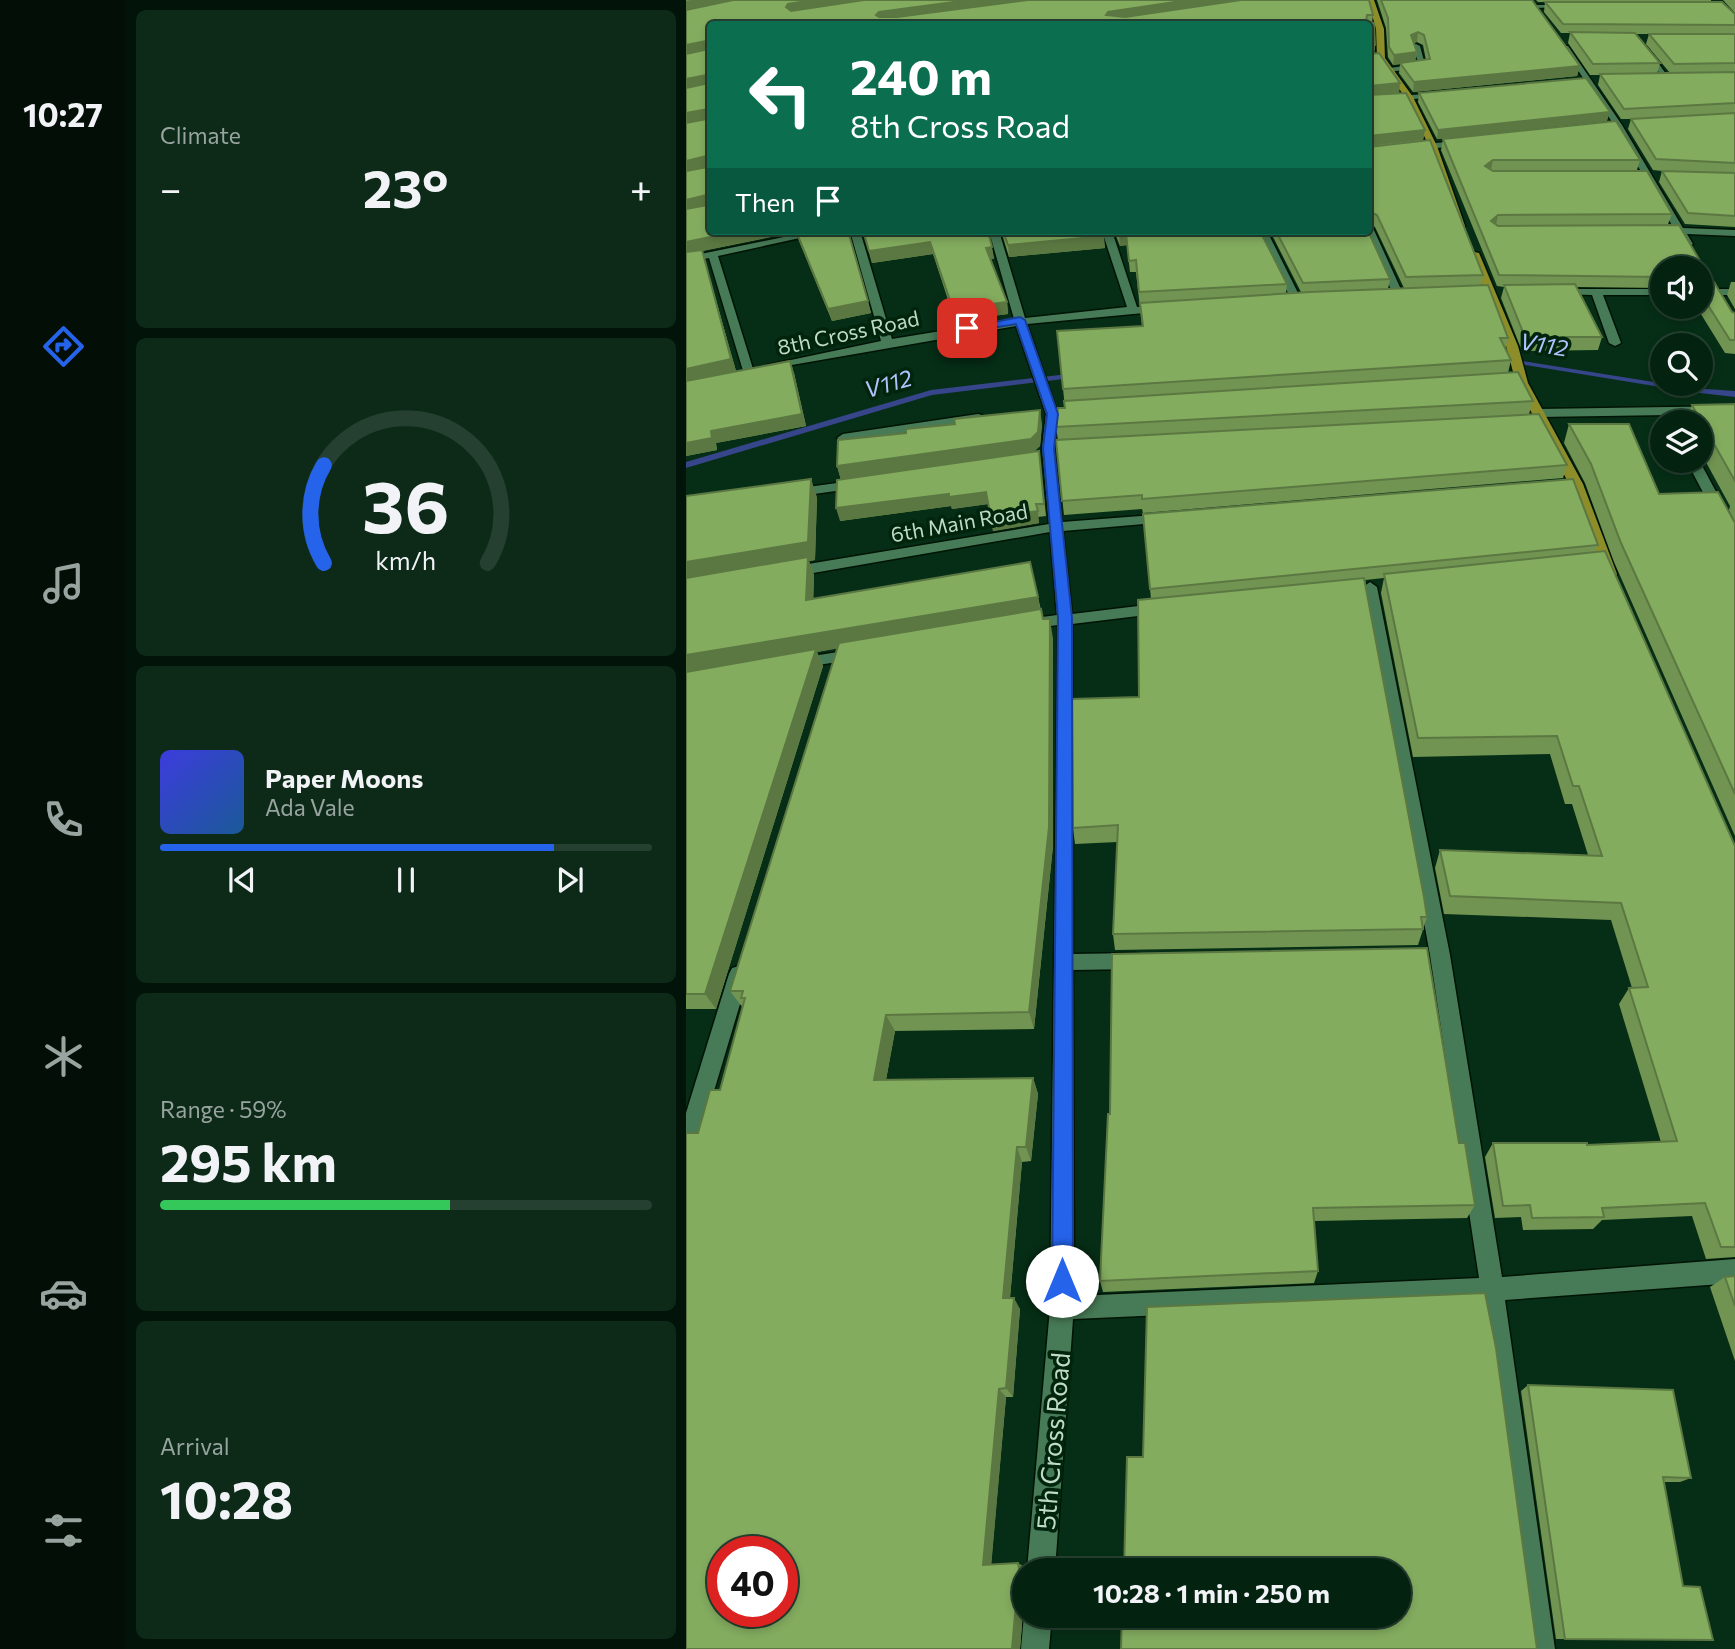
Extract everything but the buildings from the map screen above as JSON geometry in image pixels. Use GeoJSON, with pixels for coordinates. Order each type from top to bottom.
{"type":"FeatureCollection","features":[{"type":"Feature","properties":{"kind":"main road"},"geometry":{"type":"LineString","coordinates":[[1371,0],[1380,29],[1381,58],[1409,97],[1433,146],[1464,229]]}},
{"type":"Feature","properties":{"kind":"main road"},"geometry":{"type":"LineString","coordinates":[[1469,241],[1511,346],[1515,374],[1570,485],[1598,563],[1616,588]]}},
{"type":"Feature","properties":{"kind":"street"},"geometry":{"type":"LineString","coordinates":[[1535,7],[1574,7]]}},
{"type":"Feature","properties":{"kind":"street"},"geometry":{"type":"LineString","coordinates":[[1372,29],[1380,29]]}},
{"type":"Feature","properties":{"kind":"street"},"geometry":{"type":"LineString","coordinates":[[1572,38],[1558,38],[1618,125],[1692,251]]}},
{"type":"Feature","properties":{"kind":"street"},"geometry":{"type":"LineString","coordinates":[[1636,39],[1668,79]]}},
{"type":"Feature","properties":{"kind":"street"},"geometry":{"type":"LineString","coordinates":[[1389,70],[1423,66],[1416,46]]}},
{"type":"Feature","properties":{"kind":"street"},"geometry":{"type":"LineString","coordinates":[[1372,59],[1381,58]]}},
{"type":"Feature","properties":{"kind":"street"},"geometry":{"type":"LineString","coordinates":[[1655,79],[1682,79]]}},
{"type":"Feature","properties":{"kind":"street"},"geometry":{"type":"LineString","coordinates":[[1574,82],[1601,80]]}},
{"type":"Feature","properties":{"kind":"street"},"geometry":{"type":"LineString","coordinates":[[1372,102],[1450,93]]}},
{"type":"Feature","properties":{"kind":"street"},"geometry":{"type":"LineString","coordinates":[[1605,127],[1631,124]]}},
{"type":"Feature","properties":{"kind":"street"},"geometry":{"type":"LineString","coordinates":[[1372,152],[1473,142]]}},
{"type":"Feature","properties":{"kind":"street"},"geometry":{"type":"LineString","coordinates":[[1636,176],[1661,176]]}},
{"type":"Feature","properties":{"kind":"street"},"geometry":{"type":"LineString","coordinates":[[1653,230],[1735,233]]}},
{"type":"Feature","properties":{"kind":"street"},"geometry":{"type":"LineString","coordinates":[[686,260],[808,235]]}},
{"type":"Feature","properties":{"kind":"street"},"geometry":{"type":"LineString","coordinates":[[856,235],[887,341]]}},
{"type":"Feature","properties":{"kind":"street","name":"5th Cross Road"},"geometry":{"type":"LineString","coordinates":[[995,235],[1041,386],[1051,410],[1050,451],[1065,618],[1062,1308],[1042,1558]]}},
{"type":"Feature","properties":{"kind":"street"},"geometry":{"type":"LineString","coordinates":[[1108,235],[1133,310]]}},
{"type":"Feature","properties":{"kind":"street"},"geometry":{"type":"LineString","coordinates":[[1264,235],[1297,301]]}},
{"type":"Feature","properties":{"kind":"street"},"geometry":{"type":"LineString","coordinates":[[1371,235],[1399,296]]}},
{"type":"Feature","properties":{"kind":"street","name":"8th Cross Road"},"geometry":{"type":"LineString","coordinates":[[713,255],[741,374],[887,341],[1020,320],[1174,307]]}},
{"type":"Feature","properties":{"kind":"street"},"geometry":{"type":"LineString","coordinates":[[1476,291],[1502,290]]}},
{"type":"Feature","properties":{"kind":"street"},"geometry":{"type":"LineString","coordinates":[[1543,291],[1650,292]]}},
{"type":"Feature","properties":{"kind":"street"},"geometry":{"type":"LineString","coordinates":[[1596,291],[1615,342]]}},
{"type":"Feature","properties":{"kind":"street"},"geometry":{"type":"LineString","coordinates":[[1713,292],[1735,292]]}},
{"type":"Feature","properties":{"kind":"street"},"geometry":{"type":"LineString","coordinates":[[1387,296],[1412,295]]}},
{"type":"Feature","properties":{"kind":"street"},"geometry":{"type":"LineString","coordinates":[[1283,301],[1310,300]]}},
{"type":"Feature","properties":{"kind":"street"},"geometry":{"type":"LineString","coordinates":[[1537,418],[1735,410]]}},
{"type":"Feature","properties":{"kind":"street"},"geometry":{"type":"LineString","coordinates":[[843,438],[997,415]]}},
{"type":"Feature","properties":{"kind":"street"},"geometry":{"type":"LineString","coordinates":[[1699,473],[1735,540]]}},
{"type":"Feature","properties":{"kind":"street"},"geometry":{"type":"LineString","coordinates":[[781,495],[876,481]]}},
{"type":"Feature","properties":{"kind":"street","name":"6th Main Road"},"geometry":{"type":"LineString","coordinates":[[782,573],[1056,527],[1180,517]]}},
{"type":"Feature","properties":{"kind":"street"},"geometry":{"type":"LineString","coordinates":[[1370,587],[1492,1289],[1541,1649]]}},
{"type":"Feature","properties":{"kind":"street"},"geometry":{"type":"LineString","coordinates":[[1011,627],[1065,618],[1176,607]]}},
{"type":"Feature","properties":{"kind":"street"},"geometry":{"type":"LineString","coordinates":[[782,666],[835,664],[877,650]]}},
{"type":"Feature","properties":{"kind":"street"},"geometry":{"type":"LineString","coordinates":[[1064,962],[1161,960]]}},
{"type":"Feature","properties":{"kind":"street"},"geometry":{"type":"LineString","coordinates":[[686,1148],[743,963]]}},
{"type":"Feature","properties":{"kind":"street"},"geometry":{"type":"LineString","coordinates":[[1062,1308],[1492,1289],[1735,1271]]}},
{"type":"Feature","properties":{"kind":"street"},"geometry":{"type":"LineString","coordinates":[[1035,1649],[1037,1628]]}},
{"type":"Feature","properties":{"kind":"waterway","name":"V112"},"geometry":{"type":"LineString","coordinates":[[1507,360],[1691,390],[1735,394]]}},
{"type":"Feature","properties":{"kind":"waterway","name":"V112"},"geometry":{"type":"LineString","coordinates":[[686,465],[931,393],[1077,375]]}},
{"type":"Feature","properties":{"kind":"route"},"geometry":{"type":"LineString","coordinates":[[967,328],[1020,320],[1052,414],[1048,448],[1065,618],[1062,1281]]}}]}
